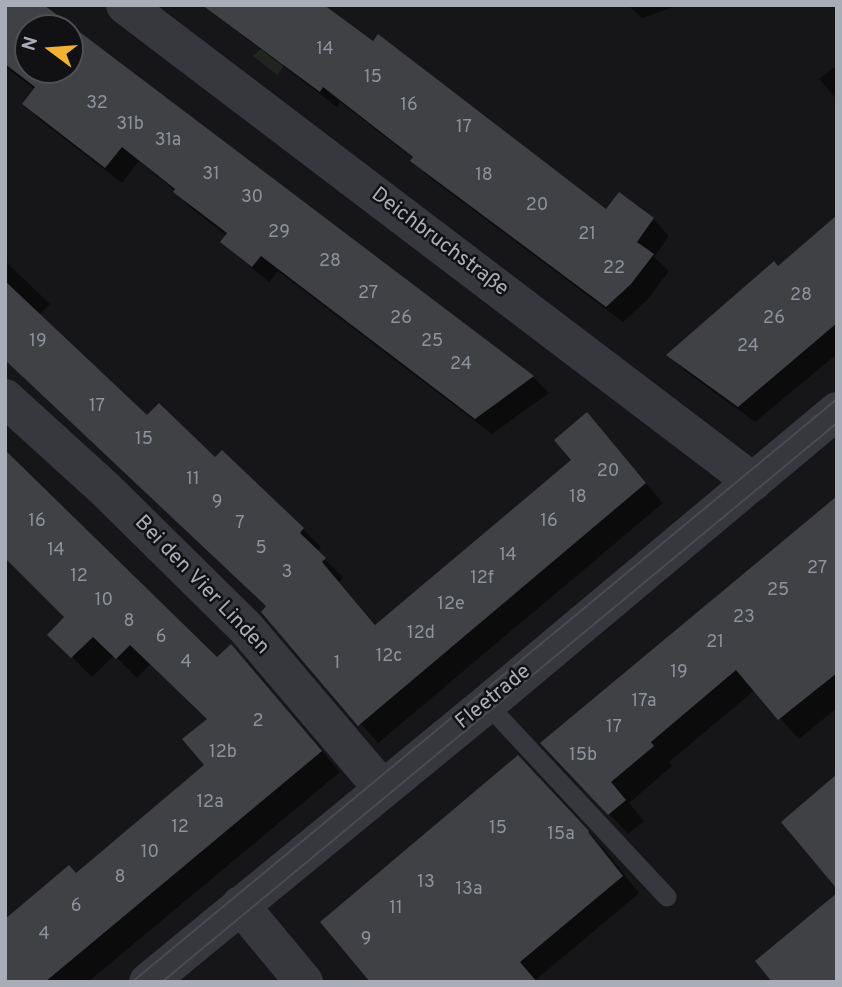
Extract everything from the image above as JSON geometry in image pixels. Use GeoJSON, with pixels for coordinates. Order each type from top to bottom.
{"type":"FeatureCollection","features":[{"type":"Feature","properties":{"kind":"street","name":"Deichbruchstraße"},"geometry":{"type":"LineString","coordinates":[[125,5],[753,482]]}},
{"type":"Feature","properties":{"kind":"street","name":"Bei den Vier Linden"},"geometry":{"type":"LineString","coordinates":[[5,398],[104,488],[246,628],[382,788]]}},
{"type":"Feature","properties":{"kind":"street","name":"Fleetrade"},"geometry":{"type":"LineString","coordinates":[[148,982],[487,704],[837,411]]}},
{"type":"Feature","properties":{"kind":"street"},"geometry":{"type":"LineString","coordinates":[[240,905],[304,982]]}},
{"type":"Feature","properties":{"kind":"lane"},"geometry":{"type":"LineString","coordinates":[[487,704],[667,897]]}},
{"type":"Feature","properties":{"kind":"shaded area"},"geometry":{"type":"Polygon","coordinates":[[[307,5],[330,5],[277,75],[253,56],[307,5]]]}},
{"type":"Feature","properties":{"kind":"building"},"geometry":{"type":"Polygon","coordinates":[[[5,5],[44,5],[56,14],[14,14],[14,71],[5,64],[5,5]]]}},
{"type":"Feature","properties":{"kind":"building"},"geometry":{"type":"Polygon","coordinates":[[[202,5],[324,5],[373,41],[378,34],[606,209],[619,192],[654,218],[637,242],[654,254],[631,284],[606,307],[410,161],[413,157],[323,87],[320,92],[202,5]]]}},
{"type":"Feature","properties":{"kind":"building"},"geometry":{"type":"Polygon","coordinates":[[[84,35],[534,376],[475,419],[261,256],[252,267],[220,242],[227,233],[173,192],[175,189],[122,147],[105,168],[22,104],[35,87],[31,84],[84,84],[84,35]]]}},
{"type":"Feature","properties":{"kind":"building"},"geometry":{"type":"Polygon","coordinates":[[[837,215],[837,323],[738,407],[666,355],[774,261],[778,266],[837,215]]]}},
{"type":"Feature","properties":{"kind":"building"},"geometry":{"type":"Polygon","coordinates":[[[5,281],[147,415],[159,403],[215,457],[222,450],[304,528],[300,533],[326,558],[322,562],[375,625],[571,460],[554,440],[587,412],[646,483],[358,726],[261,612],[266,606],[5,360],[5,281]]]}},
{"type":"Feature","properties":{"kind":"building"},"geometry":{"type":"Polygon","coordinates":[[[5,450],[217,657],[231,644],[322,751],[45,982],[5,982],[5,919],[69,865],[76,873],[204,765],[182,739],[207,719],[130,645],[116,659],[93,637],[71,658],[47,635],[64,617],[5,558],[5,450]]]}},
{"type":"Feature","properties":{"kind":"building"},"geometry":{"type":"Polygon","coordinates":[[[837,496],[837,673],[778,720],[736,670],[651,742],[654,746],[611,782],[626,800],[608,815],[540,743],[837,496]]]}},
{"type":"Feature","properties":{"kind":"building"},"geometry":{"type":"Polygon","coordinates":[[[518,755],[589,831],[623,876],[520,962],[537,982],[370,982],[320,922],[518,755]]]}},
{"type":"Feature","properties":{"kind":"building"},"geometry":{"type":"Polygon","coordinates":[[[837,774],[837,889],[781,822],[837,774]]]}},
{"type":"Feature","properties":{"kind":"building"},"geometry":{"type":"Polygon","coordinates":[[[837,893],[837,982],[772,982],[755,961],[837,893]]]}},
{"type":"Feature","properties":{"kind":"tram line"},"geometry":{"type":"LineString","coordinates":[[132,982],[837,399]]}},
{"type":"Feature","properties":{"kind":"tram line"},"geometry":{"type":"LineString","coordinates":[[162,982],[837,423]]}}]}
